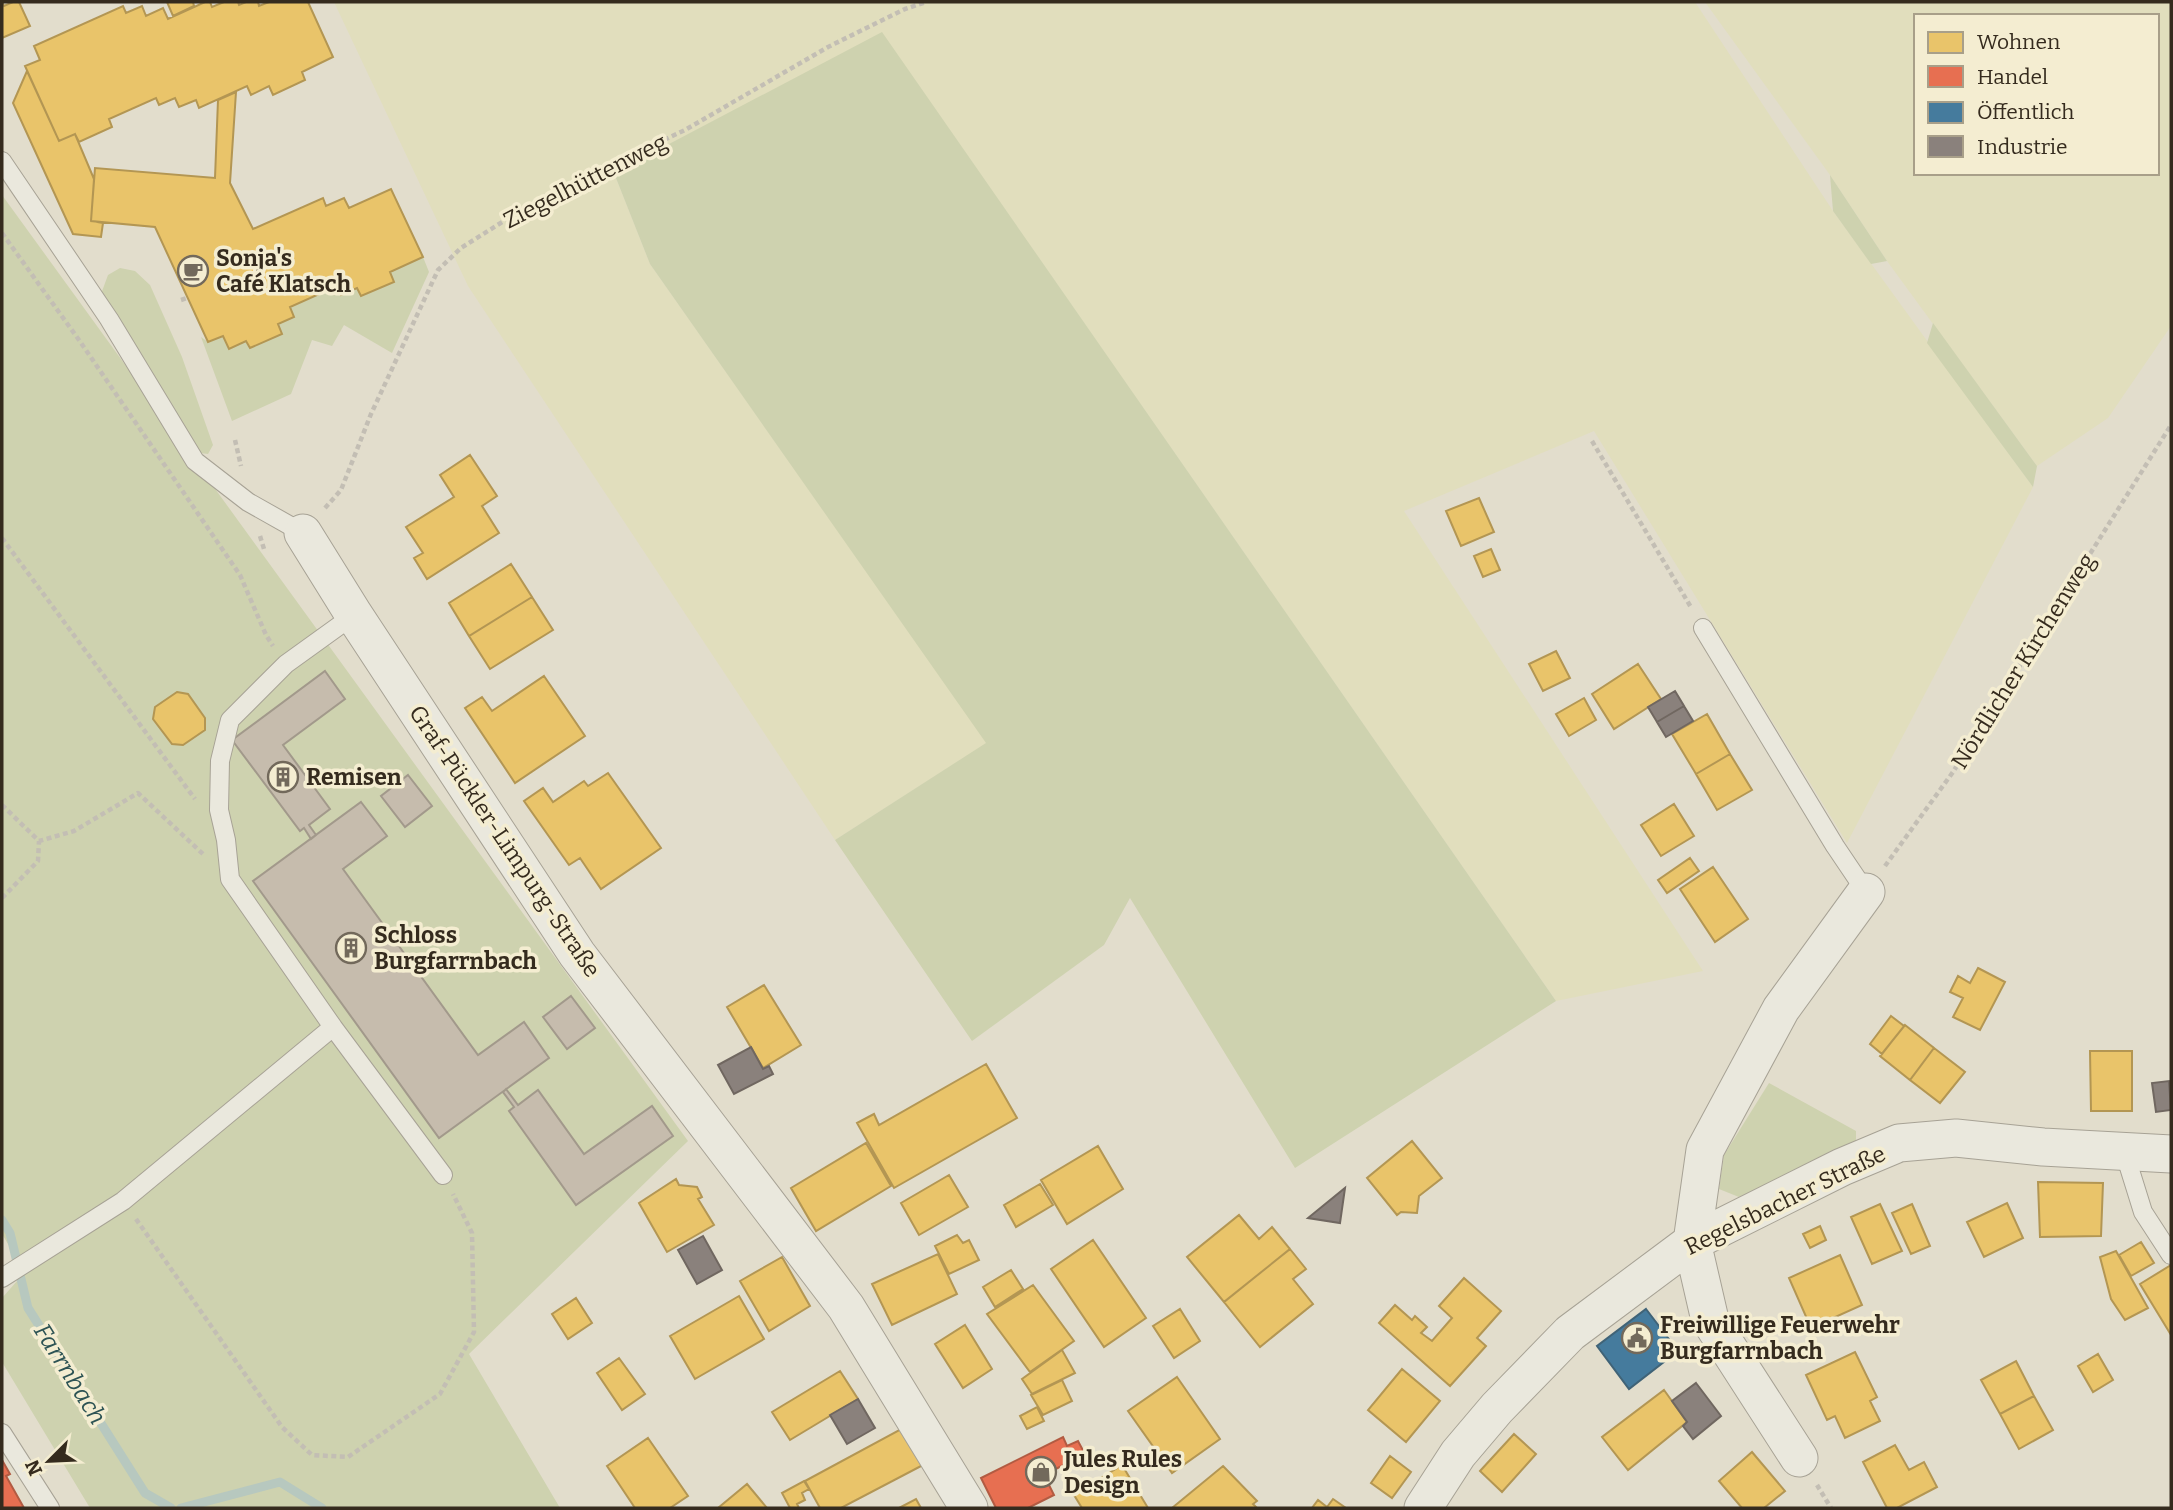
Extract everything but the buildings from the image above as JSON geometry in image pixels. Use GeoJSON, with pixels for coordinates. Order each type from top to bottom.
{"type":"FeatureCollection","features":[{"type":"Feature","properties":{"kind":"street","name":"Graf-Pückler-Limpurg-Straße"},"geometry":{"type":"LineString","coordinates":[[303,533],[577,954],[846,1307],[969,1508]]}},
{"type":"Feature","properties":{"kind":"street"},"geometry":{"type":"LineString","coordinates":[[1799,1458],[1710,1320],[1692,1242],[1705,1150],[1782,1009],[1866,892]]}},
{"type":"Feature","properties":{"kind":"street","name":"Regelsbacher Straße"},"geometry":{"type":"LineString","coordinates":[[1423,1508],[1458,1454],[1497,1408],[1570,1333],[1692,1242],[1842,1167],[1899,1143],[1956,1138],[2043,1147],[2171,1154]]}},
{"type":"Feature","properties":{"kind":"lane","name":"Graf-Pückler-Limpurg-Straße"},"geometry":{"type":"LineString","coordinates":[[2,161],[108,319],[195,461],[248,502],[303,533]]}},
{"type":"Feature","properties":{"kind":"lane"},"geometry":{"type":"LineString","coordinates":[[354,615],[286,664],[230,720],[220,761],[219,810],[230,879],[333,1027],[443,1175]]}},
{"type":"Feature","properties":{"kind":"lane"},"geometry":{"type":"LineString","coordinates":[[1703,628],[1835,846],[1866,892]]}},
{"type":"Feature","properties":{"kind":"lane"},"geometry":{"type":"LineString","coordinates":[[2,1278],[123,1201],[333,1027]]}},
{"type":"Feature","properties":{"kind":"lane"},"geometry":{"type":"LineString","coordinates":[[2124,1152],[2143,1212],[2171,1255]]}},
{"type":"Feature","properties":{"kind":"lane"},"geometry":{"type":"LineString","coordinates":[[2,1433],[50,1508]]}},
{"type":"Feature","properties":{"kind":"path","name":"Ziegelhüttenweg"},"geometry":{"type":"LineString","coordinates":[[303,533],[341,490],[371,414],[438,270],[461,248],[537,200],[685,130],[828,47],[905,9],[926,2]]}},
{"type":"Feature","properties":{"kind":"path"},"geometry":{"type":"LineString","coordinates":[[2,233],[240,575],[266,635],[286,664]]}},
{"type":"Feature","properties":{"kind":"path","name":"Nördlicher Kirchenweg"},"geometry":{"type":"LineString","coordinates":[[1866,892],[1953,772],[2171,425]]}},
{"type":"Feature","properties":{"kind":"path"},"geometry":{"type":"LineString","coordinates":[[1592,441],[1703,628]]}},
{"type":"Feature","properties":{"kind":"path"},"geometry":{"type":"LineString","coordinates":[[2,538],[226,841]]}},
{"type":"Feature","properties":{"kind":"path"},"geometry":{"type":"LineString","coordinates":[[38,841],[74,831],[138,793],[230,879]]}},
{"type":"Feature","properties":{"kind":"path"},"geometry":{"type":"LineString","coordinates":[[2,805],[38,841],[38,861],[2,898]]}},
{"type":"Feature","properties":{"kind":"path"},"geometry":{"type":"LineString","coordinates":[[123,1201],[282,1427],[312,1455],[348,1457],[440,1394],[474,1332],[472,1233],[443,1175]]}},
{"type":"Feature","properties":{"kind":"shaded area"},"geometry":{"type":"Polygon","coordinates":[[[334,2],[1695,2],[1833,211],[2033,487],[1847,843],[1594,431],[1404,511],[1703,971],[1556,1001],[882,33],[614,173],[650,264],[987,743],[835,840],[468,286],[334,2]]]}},
{"type":"Feature","properties":{"kind":"shaded area"},"geometry":{"type":"Polygon","coordinates":[[[1705,2],[2171,2],[2171,326],[2108,418],[2037,466],[1887,261],[1830,175],[1705,2]]]}},
{"type":"Feature","properties":{"kind":"green space"},"geometry":{"type":"Polygon","coordinates":[[[882,32],[1556,1001],[1295,1168],[1130,898],[1104,945],[972,1041],[835,840],[986,743],[650,264],[614,173],[882,32]]]}},
{"type":"Feature","properties":{"kind":"green space"},"geometry":{"type":"Polygon","coordinates":[[[1830,175],[1887,261],[1871,264],[1833,211],[1830,175]]]}},
{"type":"Feature","properties":{"kind":"green space"},"geometry":{"type":"Polygon","coordinates":[[[2,195],[688,1141],[469,1354],[560,1508],[90,1508],[2,1362],[2,1298],[25,1272],[2,1234],[2,195]]]}},
{"type":"Feature","properties":{"kind":"green space"},"geometry":{"type":"Polygon","coordinates":[[[423,257],[429,272],[392,353],[344,325],[332,346],[312,340],[291,394],[232,421],[201,337],[208,342],[223,336],[246,341],[250,348],[281,334],[278,324],[294,316],[290,307],[337,286],[341,295],[357,288],[361,296],[394,282],[390,272],[423,257]]]}},
{"type":"Feature","properties":{"kind":"green space"},"geometry":{"type":"Polygon","coordinates":[[[120,268],[135,271],[150,285],[182,357],[213,445],[208,454],[200,453],[101,294],[108,275],[120,268]]]}},
{"type":"Feature","properties":{"kind":"green space"},"geometry":{"type":"Polygon","coordinates":[[[1933,323],[2037,466],[2033,487],[1927,343],[1933,323]]]}},
{"type":"Feature","properties":{"kind":"green space"},"geometry":{"type":"Polygon","coordinates":[[[1769,1083],[1856,1131],[1856,1143],[1739,1197],[1719,1189],[1724,1155],[1769,1083]]]}},
{"type":"Feature","properties":{"kind":"waterway","name":"Farrnbach"},"geometry":{"type":"LineString","coordinates":[[2,1220],[10,1233],[28,1308],[145,1493],[171,1508]]}},
{"type":"Feature","properties":{"kind":"waterway","name":"Farrnbach"},"geometry":{"type":"LineString","coordinates":[[181,1508],[280,1482],[322,1508]]}},
{"type":"Feature","properties":{"kind":"place","name":"Sonja's Café Klatsch"},"geometry":{"type":"Point","coordinates":[193,271]}},
{"type":"Feature","properties":{"kind":"place","name":"Remisen"},"geometry":{"type":"Point","coordinates":[283,777]}},
{"type":"Feature","properties":{"kind":"place","name":"Schloss Burgfarrnbach"},"geometry":{"type":"Point","coordinates":[351,948]}},
{"type":"Feature","properties":{"kind":"place","name":"Freiwillige Feuerwehr Burgfarrnbach"},"geometry":{"type":"Point","coordinates":[1637,1338]}},
{"type":"Feature","properties":{"kind":"place","name":"Jules Rules Design"},"geometry":{"type":"Point","coordinates":[1041,1472]}}]}
